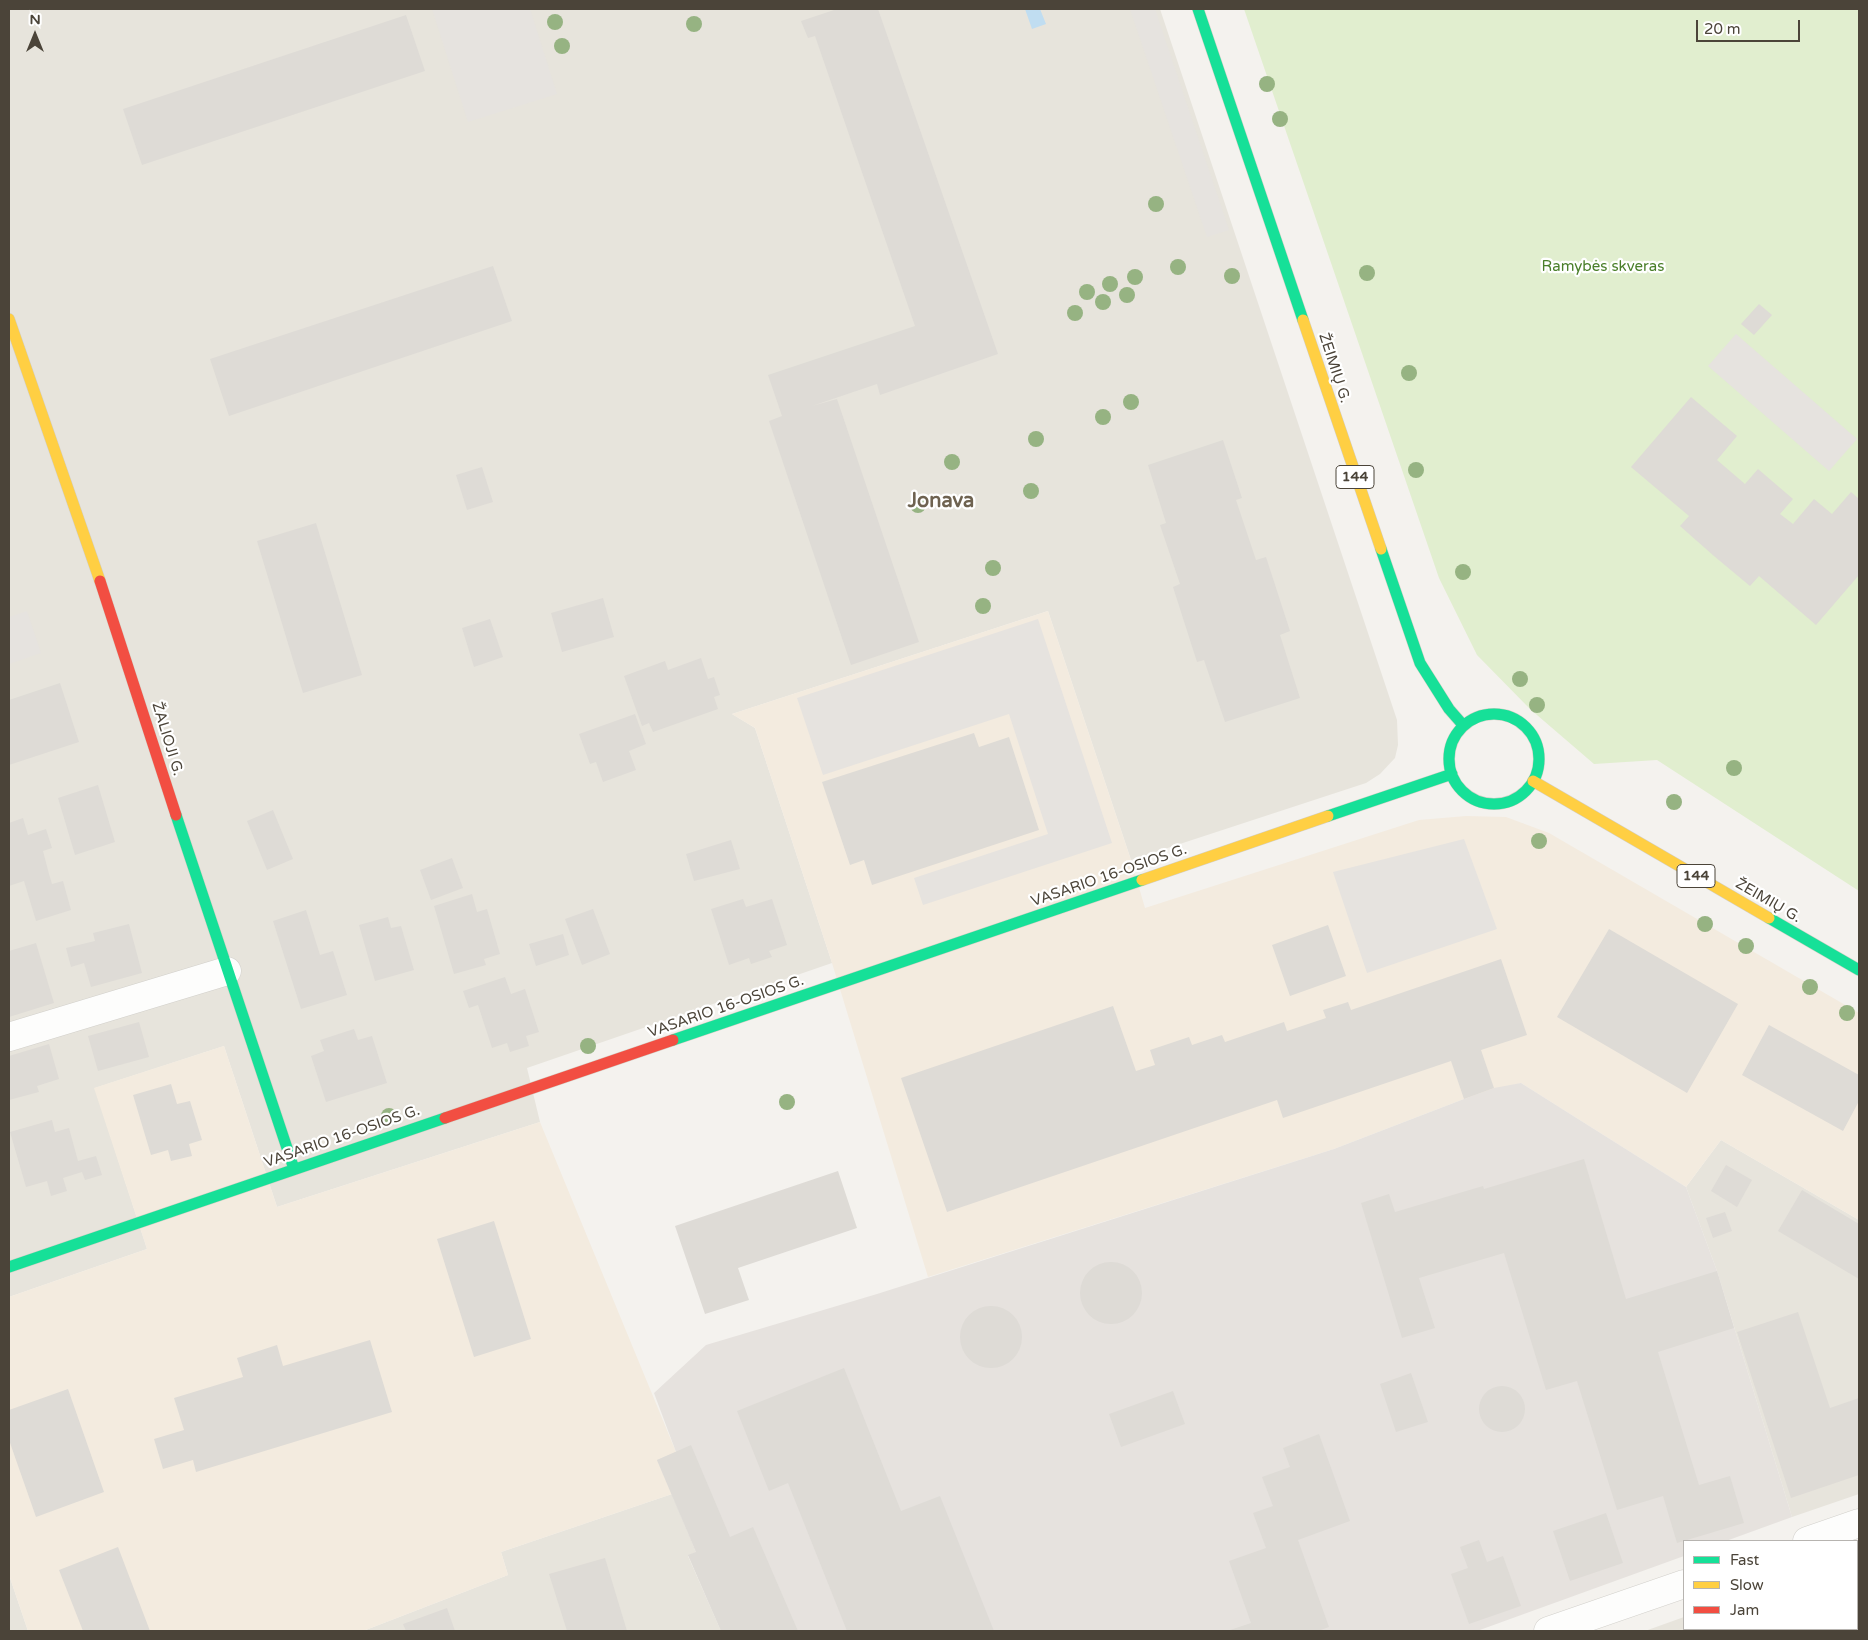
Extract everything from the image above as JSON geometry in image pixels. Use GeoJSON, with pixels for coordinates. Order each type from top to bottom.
{"type":"FeatureCollection","features":[{"type":"Feature","properties":{"kind":"main road","name":"ŽEIMIŲ G."},"geometry":{"type":"LineString","coordinates":[[1198,9],[1348,456],[1420,663],[1448,709],[1463,725]]}},
{"type":"Feature","properties":{"kind":"main road","name":"ŽALIOJI G."},"geometry":{"type":"LineString","coordinates":[[9,319],[115,624],[227,971],[294,1170]]}},
{"type":"Feature","properties":{"kind":"main road"},"geometry":{"type":"LineString","coordinates":[[1489,714],[1503,714],[1517,719],[1528,728],[1537,747],[1538,768],[1533,781],[1524,792],[1512,800],[1498,804],[1483,803],[1470,797],[1459,787],[1452,774],[1449,762],[1450,748],[1455,736],[1463,725],[1475,718],[1489,714]]}},
{"type":"Feature","properties":{"kind":"main road","name":"VASARIO 16-OSIOS G."},"geometry":{"type":"LineString","coordinates":[[9,1267],[1452,774]]}},
{"type":"Feature","properties":{"kind":"main road","name":"ŽEIMIŲ G."},"geometry":{"type":"LineString","coordinates":[[1533,781],[1859,970]]}},
{"type":"Feature","properties":{"kind":"street"},"geometry":{"type":"LineString","coordinates":[[9,1037],[227,971]]}},
{"type":"Feature","properties":{"kind":"street"},"geometry":{"type":"LineString","coordinates":[[1810,1540],[1859,1523]]}},
{"type":"Feature","properties":{"kind":"street"},"geometry":{"type":"LineString","coordinates":[[1548,1631],[1683,1584]]}},
{"type":"Feature","properties":{"kind":"shaded area"},"geometry":{"type":"Polygon","coordinates":[[[9,9],[1160,9],[1397,720],[1398,745],[1395,758],[1380,774],[1366,783],[1131,860],[1048,611],[732,714],[755,728],[832,963],[527,1068],[540,1122],[277,1207],[224,1046],[95,1088],[147,1249],[9,1297],[9,9]]]}},
{"type":"Feature","properties":{"kind":"shaded area"},"geometry":{"type":"Polygon","coordinates":[[[432,9],[530,9],[557,94],[468,122],[432,9]]]}},
{"type":"Feature","properties":{"kind":"shaded area"},"geometry":{"type":"Polygon","coordinates":[[[1130,9],[1155,9],[1229,230],[1207,237],[1130,9]]]}},
{"type":"Feature","properties":{"kind":"shaded area"},"geometry":{"type":"Polygon","coordinates":[[[1736,334],[1857,439],[1829,471],[1708,366],[1736,334]]]}},
{"type":"Feature","properties":{"kind":"shaded area"},"geometry":{"type":"Polygon","coordinates":[[[27,611],[41,653],[9,664],[9,617],[27,611]]]}},
{"type":"Feature","properties":{"kind":"shaded area"},"geometry":{"type":"Polygon","coordinates":[[[1048,611],[1131,860],[1145,908],[1419,820],[1466,816],[1506,817],[1549,833],[1859,1013],[1859,1220],[1721,1140],[1686,1187],[1521,1083],[1464,1099],[1334,1149],[928,1277],[832,963],[755,728],[732,714],[1048,611]]]}},
{"type":"Feature","properties":{"kind":"shaded area"},"geometry":{"type":"Polygon","coordinates":[[[1038,619],[1112,843],[923,905],[914,878],[1048,834],[1009,714],[823,775],[797,698],[1038,619]]]}},
{"type":"Feature","properties":{"kind":"shaded area"},"geometry":{"type":"Polygon","coordinates":[[[1464,839],[1497,929],[1367,973],[1333,872],[1464,839]]]}},
{"type":"Feature","properties":{"kind":"shaded area"},"geometry":{"type":"Polygon","coordinates":[[[224,1046],[277,1207],[540,1122],[676,1452],[672,1494],[501,1552],[508,1575],[363,1631],[28,1631],[9,1575],[9,1297],[147,1249],[94,1088],[224,1046]]]}},
{"type":"Feature","properties":{"kind":"shaded area"},"geometry":{"type":"Polygon","coordinates":[[[1521,1083],[1686,1187],[1717,1271],[1792,1517],[1729,1540],[1683,1540],[1683,1556],[1477,1631],[721,1631],[688,1555],[696,1552],[657,1460],[676,1452],[654,1393],[706,1345],[877,1294],[1334,1149],[1494,1088],[1521,1083]]]}},
{"type":"Feature","properties":{"kind":"shaded area"},"geometry":{"type":"Polygon","coordinates":[[[1721,1140],[1859,1220],[1859,1494],[1792,1517],[1717,1271],[1686,1187],[1721,1140]]]}},
{"type":"Feature","properties":{"kind":"shaded area"},"geometry":{"type":"Polygon","coordinates":[[[672,1494],[696,1552],[688,1556],[721,1631],[363,1631],[508,1575],[501,1552],[672,1494]]]}},
{"type":"Feature","properties":{"kind":"shaded area"},"geometry":{"type":"Polygon","coordinates":[[[1858,1556],[1859,1631],[1645,1631],[1683,1617],[1683,1630],[1858,1630],[1858,1556]]]}},
{"type":"Feature","properties":{"kind":"shaded area"},"geometry":{"type":"Polygon","coordinates":[[[9,1575],[28,1631],[9,1631],[9,1575]]]}},
{"type":"Feature","properties":{"kind":"green space","name":"Ramybės skveras"},"geometry":{"type":"Polygon","coordinates":[[[1244,9],[1859,9],[1859,891],[1657,760],[1594,764],[1530,709],[1477,655],[1439,578],[1244,9]]]}},
{"type":"Feature","properties":{"kind":"water"},"geometry":{"type":"Polygon","coordinates":[[[1025,9],[1040,9],[1046,24],[1032,29],[1025,9]]]}},
{"type":"Feature","properties":{"kind":"building"},"geometry":{"type":"Polygon","coordinates":[[[837,9],[878,9],[998,354],[880,395],[877,384],[812,406],[837,399],[919,642],[851,665],[769,421],[782,416],[768,375],[915,326],[815,36],[808,38],[801,21],[837,9]]]}},
{"type":"Feature","properties":{"kind":"building"},"geometry":{"type":"Polygon","coordinates":[[[406,15],[425,71],[142,165],[123,109],[406,15]]]}},
{"type":"Feature","properties":{"kind":"building"},"geometry":{"type":"Polygon","coordinates":[[[493,266],[512,321],[229,416],[210,359],[493,266]]]}},
{"type":"Feature","properties":{"kind":"building"},"geometry":{"type":"Polygon","coordinates":[[[1759,304],[1772,315],[1754,335],[1741,324],[1759,304]]]}},
{"type":"Feature","properties":{"kind":"building"},"geometry":{"type":"Polygon","coordinates":[[[1691,397],[1737,436],[1717,460],[1745,484],[1758,469],[1793,499],[1780,514],[1793,524],[1814,499],[1832,514],[1851,492],[1859,499],[1859,575],[1816,625],[1759,576],[1750,586],[1714,556],[1680,526],[1689,516],[1631,467],[1691,397]]]}},
{"type":"Feature","properties":{"kind":"building"},"geometry":{"type":"Polygon","coordinates":[[[1223,440],[1242,498],[1236,500],[1256,560],[1266,557],[1290,631],[1280,635],[1300,698],[1225,722],[1204,660],[1197,662],[1173,587],[1180,584],[1160,525],[1166,523],[1148,465],[1223,440]]]}},
{"type":"Feature","properties":{"kind":"building"},"geometry":{"type":"Polygon","coordinates":[[[482,467],[493,502],[467,510],[456,475],[482,467]]]}},
{"type":"Feature","properties":{"kind":"building"},"geometry":{"type":"Polygon","coordinates":[[[316,523],[362,675],[303,693],[257,541],[316,523]]]}},
{"type":"Feature","properties":{"kind":"building"},"geometry":{"type":"Polygon","coordinates":[[[603,598],[614,637],[562,652],[551,613],[603,598]]]}},
{"type":"Feature","properties":{"kind":"building"},"geometry":{"type":"Polygon","coordinates":[[[490,619],[503,657],[474,667],[462,628],[490,619]]]}},
{"type":"Feature","properties":{"kind":"building"},"geometry":{"type":"Polygon","coordinates":[[[701,658],[708,679],[714,677],[720,695],[714,697],[718,709],[653,732],[649,723],[642,726],[624,676],[665,661],[668,670],[701,658]]]}},
{"type":"Feature","properties":{"kind":"building"},"geometry":{"type":"Polygon","coordinates":[[[60,683],[79,742],[9,765],[9,700],[60,683]]]}},
{"type":"Feature","properties":{"kind":"building"},"geometry":{"type":"Polygon","coordinates":[[[635,714],[646,744],[629,751],[636,770],[603,782],[596,762],[590,764],[579,734],[635,714]]]}},
{"type":"Feature","properties":{"kind":"building"},"geometry":{"type":"Polygon","coordinates":[[[974,733],[979,747],[1009,737],[1039,830],[872,885],[864,860],[850,865],[822,782],[974,733]]]}},
{"type":"Feature","properties":{"kind":"building"},"geometry":{"type":"Polygon","coordinates":[[[98,785],[115,842],[75,855],[58,798],[98,785]]]}},
{"type":"Feature","properties":{"kind":"building"},"geometry":{"type":"Polygon","coordinates":[[[273,810],[293,859],[267,870],[247,821],[273,810]]]}},
{"type":"Feature","properties":{"kind":"building"},"geometry":{"type":"Polygon","coordinates":[[[23,818],[28,835],[46,829],[52,848],[43,851],[52,884],[63,881],[71,910],[36,921],[24,881],[9,886],[9,823],[23,818]]]}},
{"type":"Feature","properties":{"kind":"building"},"geometry":{"type":"Polygon","coordinates":[[[731,840],[740,869],[694,881],[686,854],[731,840]]]}},
{"type":"Feature","properties":{"kind":"building"},"geometry":{"type":"Polygon","coordinates":[[[452,858],[463,888],[431,900],[420,870],[452,858]]]}},
{"type":"Feature","properties":{"kind":"building"},"geometry":{"type":"Polygon","coordinates":[[[472,894],[477,912],[487,909],[500,954],[484,959],[486,965],[454,974],[434,906],[472,894]]]}},
{"type":"Feature","properties":{"kind":"building"},"geometry":{"type":"Polygon","coordinates":[[[743,899],[746,907],[772,899],[787,945],[769,951],[772,957],[751,964],[749,958],[729,965],[711,909],[743,899]]]}},
{"type":"Feature","properties":{"kind":"building"},"geometry":{"type":"Polygon","coordinates":[[[593,909],[610,954],[582,965],[565,919],[593,909]]]}},
{"type":"Feature","properties":{"kind":"building"},"geometry":{"type":"Polygon","coordinates":[[[306,910],[320,955],[333,951],[347,995],[301,1009],[273,921],[306,910]]]}},
{"type":"Feature","properties":{"kind":"building"},"geometry":{"type":"Polygon","coordinates":[[[388,917],[391,928],[401,926],[414,970],[375,981],[359,925],[388,917]]]}},
{"type":"Feature","properties":{"kind":"building"},"geometry":{"type":"Polygon","coordinates":[[[129,924],[142,973],[91,987],[84,963],[71,967],[66,948],[95,941],[93,933],[129,924]]]}},
{"type":"Feature","properties":{"kind":"building"},"geometry":{"type":"Polygon","coordinates":[[[1328,925],[1346,976],[1290,996],[1272,945],[1328,925]]]}},
{"type":"Feature","properties":{"kind":"building"},"geometry":{"type":"Polygon","coordinates":[[[1609,929],[1738,1004],[1687,1093],[1557,1017],[1609,929]]]}},
{"type":"Feature","properties":{"kind":"building"},"geometry":{"type":"Polygon","coordinates":[[[563,934],[569,955],[536,966],[529,944],[563,934]]]}},
{"type":"Feature","properties":{"kind":"building"},"geometry":{"type":"Polygon","coordinates":[[[36,943],[54,1003],[9,1017],[9,951],[36,943]]]}},
{"type":"Feature","properties":{"kind":"building"},"geometry":{"type":"Polygon","coordinates":[[[1501,959],[1527,1035],[1481,1050],[1494,1088],[1464,1099],[1451,1061],[1283,1118],[1277,1100],[947,1212],[901,1078],[1113,1006],[1136,1071],[1155,1065],[1150,1050],[1189,1037],[1192,1045],[1222,1035],[1225,1042],[1284,1022],[1287,1031],[1326,1018],[1323,1010],[1348,1002],[1351,1010],[1501,959]]]}},
{"type":"Feature","properties":{"kind":"building"},"geometry":{"type":"Polygon","coordinates":[[[505,977],[511,994],[525,989],[539,1032],[526,1036],[529,1046],[510,1052],[507,1043],[492,1048],[478,1005],[469,1008],[463,991],[505,977]]]}},
{"type":"Feature","properties":{"kind":"building"},"geometry":{"type":"Polygon","coordinates":[[[139,1022],[149,1057],[98,1071],[88,1036],[139,1022]]]}},
{"type":"Feature","properties":{"kind":"building"},"geometry":{"type":"Polygon","coordinates":[[[1769,1025],[1859,1075],[1859,1101],[1843,1131],[1742,1075],[1769,1025]]]}},
{"type":"Feature","properties":{"kind":"building"},"geometry":{"type":"Polygon","coordinates":[[[354,1029],[358,1040],[372,1036],[387,1083],[326,1102],[311,1056],[324,1051],[320,1040],[354,1029]]]}},
{"type":"Feature","properties":{"kind":"building"},"geometry":{"type":"Polygon","coordinates":[[[49,1044],[59,1079],[37,1086],[39,1092],[9,1100],[9,1056],[49,1044]]]}},
{"type":"Feature","properties":{"kind":"building"},"geometry":{"type":"Polygon","coordinates":[[[171,1084],[177,1104],[190,1101],[202,1140],[189,1144],[192,1156],[171,1161],[168,1150],[151,1155],[133,1095],[171,1084]]]}},
{"type":"Feature","properties":{"kind":"building"},"geometry":{"type":"Polygon","coordinates":[[[52,1120],[55,1132],[69,1128],[78,1161],[96,1156],[102,1175],[85,1180],[82,1172],[63,1178],[67,1191],[51,1196],[47,1181],[26,1187],[10,1132],[52,1120]]]}},
{"type":"Feature","properties":{"kind":"building"},"geometry":{"type":"Polygon","coordinates":[[[1584,1159],[1626,1299],[1717,1271],[1734,1328],[1658,1352],[1699,1485],[1730,1476],[1744,1523],[1677,1543],[1663,1496],[1617,1510],[1577,1381],[1546,1390],[1504,1253],[1419,1278],[1435,1328],[1402,1338],[1361,1203],[1389,1194],[1395,1212],[1483,1186],[1484,1189],[1584,1159]]]}},
{"type":"Feature","properties":{"kind":"building"},"geometry":{"type":"Polygon","coordinates":[[[1726,1165],[1752,1180],[1737,1207],[1711,1191],[1726,1165]]]}},
{"type":"Feature","properties":{"kind":"building"},"geometry":{"type":"Polygon","coordinates":[[[838,1171],[857,1228],[738,1268],[749,1300],[705,1314],[675,1226],[838,1171]]]}},
{"type":"Feature","properties":{"kind":"building"},"geometry":{"type":"Polygon","coordinates":[[[1802,1190],[1859,1224],[1859,1279],[1778,1231],[1802,1190]]]}},
{"type":"Feature","properties":{"kind":"building"},"geometry":{"type":"Polygon","coordinates":[[[1725,1212],[1732,1231],[1713,1238],[1706,1218],[1725,1212]]]}},
{"type":"Feature","properties":{"kind":"building"},"geometry":{"type":"Polygon","coordinates":[[[494,1221],[531,1339],[474,1357],[437,1239],[494,1221]]]}},
{"type":"Feature","properties":{"kind":"building"},"geometry":{"type":"Polygon","coordinates":[[[1105,1262],[1117,1262],[1133,1271],[1140,1281],[1142,1293],[1140,1305],[1133,1315],[1117,1324],[1105,1324],[1094,1319],[1085,1310],[1080,1299],[1080,1287],[1085,1276],[1094,1267],[1105,1262]]]}},
{"type":"Feature","properties":{"kind":"building"},"geometry":{"type":"Polygon","coordinates":[[[985,1306],[997,1306],[1013,1315],[1020,1325],[1022,1337],[1020,1349],[1013,1359],[997,1368],[985,1368],[974,1363],[965,1354],[960,1343],[960,1331],[965,1320],[974,1311],[985,1306]]]}},
{"type":"Feature","properties":{"kind":"building"},"geometry":{"type":"Polygon","coordinates":[[[1798,1312],[1830,1408],[1859,1398],[1859,1475],[1791,1498],[1737,1332],[1798,1312]]]}},
{"type":"Feature","properties":{"kind":"building"},"geometry":{"type":"Polygon","coordinates":[[[370,1340],[392,1412],[196,1472],[193,1460],[163,1469],[154,1439],[184,1430],[174,1398],[243,1377],[237,1358],[277,1345],[283,1366],[370,1340]]]}},
{"type":"Feature","properties":{"kind":"building"},"geometry":{"type":"Polygon","coordinates":[[[844,1368],[901,1511],[940,1496],[994,1631],[847,1631],[788,1483],[769,1491],[737,1411],[844,1368]]]}},
{"type":"Feature","properties":{"kind":"building"},"geometry":{"type":"Polygon","coordinates":[[[1411,1373],[1428,1422],[1396,1432],[1380,1384],[1411,1373]]]}},
{"type":"Feature","properties":{"kind":"building"},"geometry":{"type":"Polygon","coordinates":[[[1497,1386],[1507,1386],[1521,1396],[1525,1409],[1521,1422],[1515,1428],[1507,1432],[1497,1432],[1483,1422],[1479,1414],[1479,1404],[1489,1390],[1497,1386]]]}},
{"type":"Feature","properties":{"kind":"building"},"geometry":{"type":"Polygon","coordinates":[[[68,1389],[104,1492],[36,1517],[9,1440],[9,1410],[68,1389]]]}},
{"type":"Feature","properties":{"kind":"building"},"geometry":{"type":"Polygon","coordinates":[[[1173,1391],[1185,1424],[1121,1447],[1109,1414],[1173,1391]]]}},
{"type":"Feature","properties":{"kind":"building"},"geometry":{"type":"Polygon","coordinates":[[[1319,1434],[1350,1521],[1298,1540],[1329,1627],[1318,1631],[1227,1631],[1251,1623],[1229,1561],[1266,1548],[1253,1513],[1273,1506],[1262,1477],[1290,1467],[1283,1448],[1319,1434]]]}},
{"type":"Feature","properties":{"kind":"building"},"geometry":{"type":"Polygon","coordinates":[[[691,1445],[730,1537],[753,1527],[798,1631],[721,1631],[688,1555],[696,1552],[657,1460],[691,1445]]]}},
{"type":"Feature","properties":{"kind":"building"},"geometry":{"type":"Polygon","coordinates":[[[1606,1513],[1623,1563],[1570,1581],[1553,1531],[1606,1513]]]}},
{"type":"Feature","properties":{"kind":"building"},"geometry":{"type":"Polygon","coordinates":[[[1479,1540],[1487,1562],[1503,1556],[1521,1606],[1469,1624],[1451,1574],[1468,1568],[1460,1547],[1479,1540]]]}},
{"type":"Feature","properties":{"kind":"building"},"geometry":{"type":"Polygon","coordinates":[[[118,1547],[150,1631],[83,1631],[59,1570],[118,1547]]]}},
{"type":"Feature","properties":{"kind":"building"},"geometry":{"type":"Polygon","coordinates":[[[605,1558],[627,1631],[567,1631],[549,1574],[605,1558]]]}},
{"type":"Feature","properties":{"kind":"building"},"geometry":{"type":"Polygon","coordinates":[[[1858,1576],[1859,1631],[1703,1631],[1858,1630],[1858,1576]]]}},
{"type":"Feature","properties":{"kind":"building"},"geometry":{"type":"Polygon","coordinates":[[[447,1608],[455,1631],[406,1631],[403,1624],[447,1608]]]}},
{"type":"Feature","properties":{"kind":"traffic: fast"},"geometry":{"type":"LineString","coordinates":[[1198,9],[1303,320]]}},
{"type":"Feature","properties":{"kind":"traffic: fast"},"geometry":{"type":"LineString","coordinates":[[1381,549],[1420,663],[1449,709],[1463,725]]}},
{"type":"Feature","properties":{"kind":"traffic: fast"},"geometry":{"type":"LineString","coordinates":[[1494,714],[1511,717],[1526,727],[1536,742],[1539,759],[1536,776],[1526,791],[1511,801],[1494,804],[1477,801],[1462,791],[1452,776],[1449,759],[1452,742],[1462,727],[1477,717],[1494,714]]}},
{"type":"Feature","properties":{"kind":"traffic: fast"},"geometry":{"type":"LineString","coordinates":[[1328,816],[1452,774]]}},
{"type":"Feature","properties":{"kind":"traffic: fast"},"geometry":{"type":"LineString","coordinates":[[176,815],[294,1169]]}},
{"type":"Feature","properties":{"kind":"traffic: fast"},"geometry":{"type":"LineString","coordinates":[[673,1040],[1142,880]]}},
{"type":"Feature","properties":{"kind":"traffic: fast"},"geometry":{"type":"LineString","coordinates":[[1769,918],[1859,970]]}},
{"type":"Feature","properties":{"kind":"traffic: fast"},"geometry":{"type":"LineString","coordinates":[[9,1267],[445,1118]]}},
{"type":"Feature","properties":{"kind":"traffic: slow"},"geometry":{"type":"LineString","coordinates":[[9,319],[100,581]]}},
{"type":"Feature","properties":{"kind":"traffic: slow"},"geometry":{"type":"LineString","coordinates":[[1303,320],[1381,549]]}},
{"type":"Feature","properties":{"kind":"traffic: slow"},"geometry":{"type":"LineString","coordinates":[[1533,781],[1769,918]]}},
{"type":"Feature","properties":{"kind":"traffic: slow"},"geometry":{"type":"LineString","coordinates":[[1142,880],[1328,816]]}},
{"type":"Feature","properties":{"kind":"traffic: jam"},"geometry":{"type":"LineString","coordinates":[[100,581],[176,815]]}},
{"type":"Feature","properties":{"kind":"traffic: jam"},"geometry":{"type":"LineString","coordinates":[[445,1118],[673,1040]]}},
{"type":"Feature","properties":{"kind":"district","name":"Jonava"},"geometry":{"type":"Point","coordinates":[941,502]}}]}
